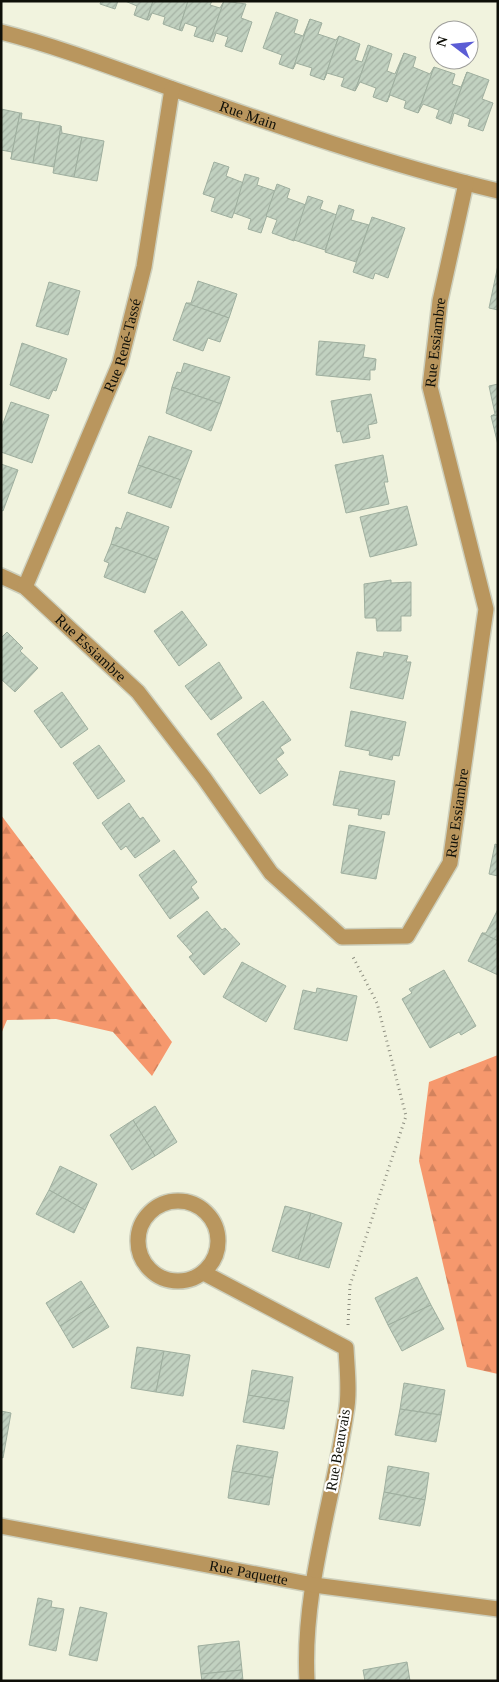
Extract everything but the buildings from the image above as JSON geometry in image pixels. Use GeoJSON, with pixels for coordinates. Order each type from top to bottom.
{"type":"FeatureCollection","features":[{"type":"Feature","properties":{"kind":"street","name":"Rue Main"},"geometry":{"type":"LineString","coordinates":[[1,32],[46,43],[172,89],[424,173],[498,191]]}},
{"type":"Feature","properties":{"kind":"street","name":"Rue René-Tassé"},"geometry":{"type":"LineString","coordinates":[[25,587],[120,363],[144,267],[172,89]]}},
{"type":"Feature","properties":{"kind":"street","name":"Rue Essiambre"},"geometry":{"type":"LineString","coordinates":[[1,576],[25,587],[138,692],[204,778],[271,873],[342,937],[407,936],[450,863],[486,609],[430,387],[440,301],[466,183]]}},
{"type":"Feature","properties":{"kind":"street"},"geometry":{"type":"LineString","coordinates":[[179,1200],[198,1206],[212,1219],[219,1238],[216,1257],[204,1273],[186,1282],[167,1281],[150,1271],[139,1254],[138,1235],[145,1217],[160,1204],[179,1200]]}},
{"type":"Feature","properties":{"kind":"street"},"geometry":{"type":"LineString","coordinates":[[204,1273],[346,1348]]}},
{"type":"Feature","properties":{"kind":"street","name":"Rue Beauvais"},"geometry":{"type":"LineString","coordinates":[[307,1681],[306,1657],[318,1554],[347,1411],[346,1348]]}},
{"type":"Feature","properties":{"kind":"street","name":"Rue Paquette"},"geometry":{"type":"LineString","coordinates":[[1,1526],[314,1585],[498,1609]]}},
{"type":"Feature","properties":{"kind":"path"},"geometry":{"type":"LineString","coordinates":[[342,937],[377,1003],[406,1116],[350,1285],[346,1348]]}},
{"type":"Feature","properties":{"kind":"green space"},"geometry":{"type":"Polygon","coordinates":[[[1,815],[172,1042],[152,1076],[113,1032],[56,1019],[7,1020],[1,1034],[1,815]]]}},
{"type":"Feature","properties":{"kind":"green space"},"geometry":{"type":"Polygon","coordinates":[[[498,1055],[498,1374],[467,1367],[419,1161],[429,1082],[498,1055]]]}}]}
